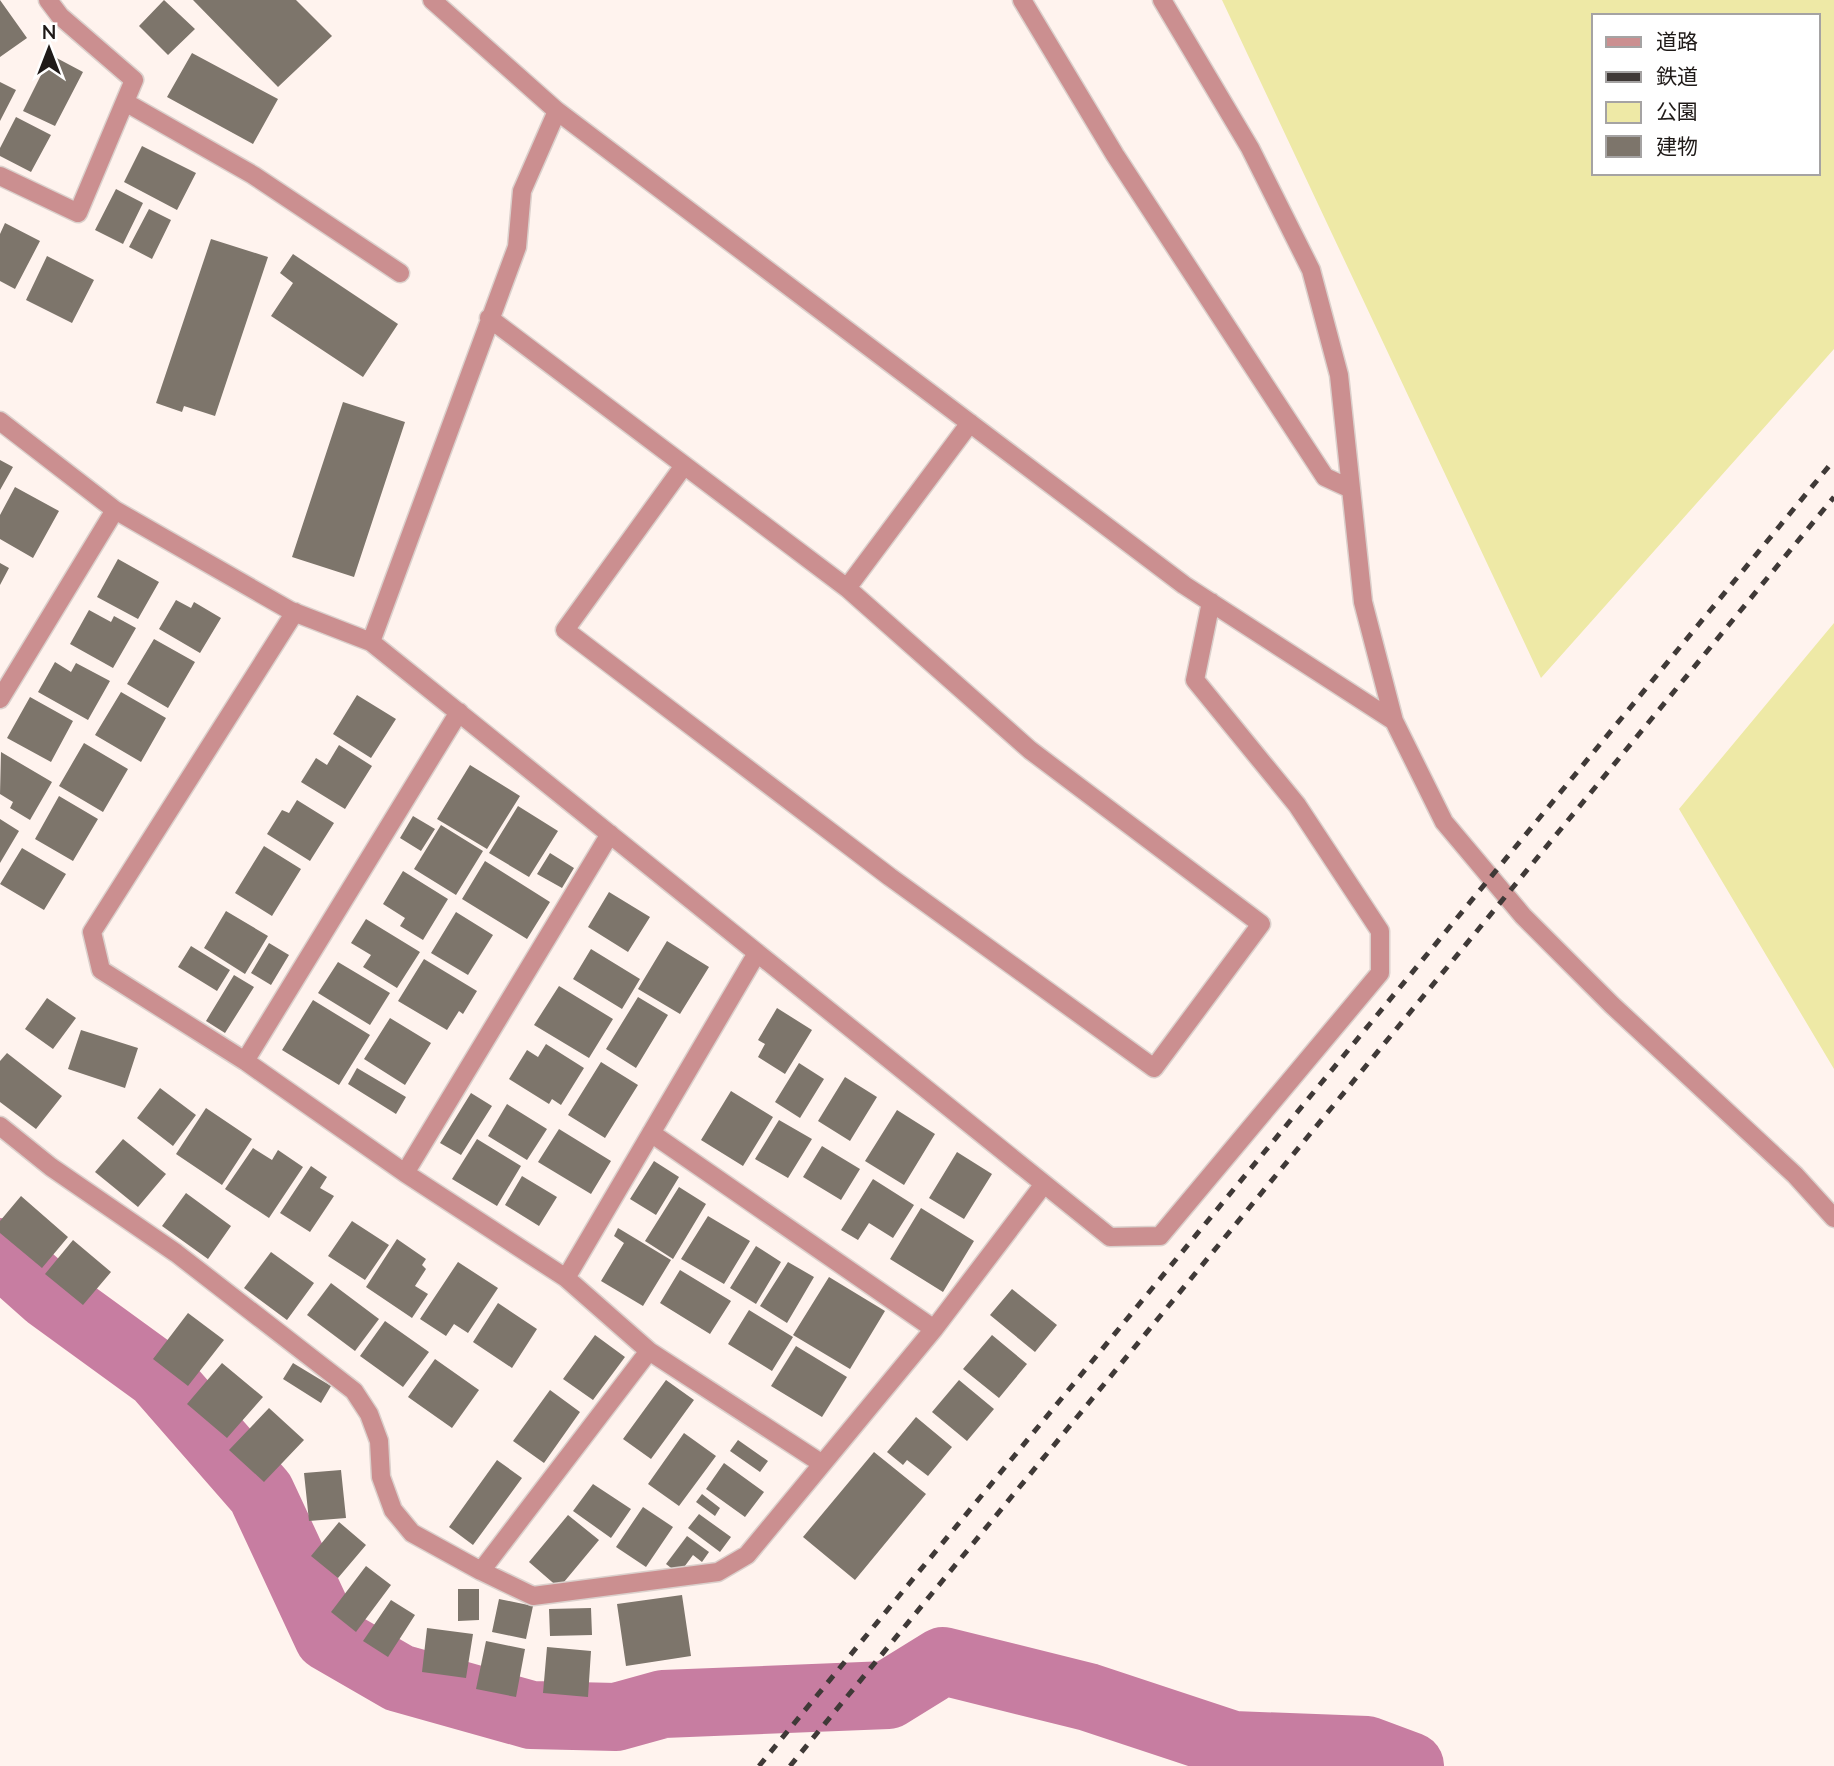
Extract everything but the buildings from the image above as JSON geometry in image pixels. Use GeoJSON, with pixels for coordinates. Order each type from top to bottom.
{"type":"FeatureCollection","features":[{"type":"Feature","properties":{"kind":"street"},"geometry":{"type":"LineString","coordinates":[[0,176],[78,213],[134,80],[60,16],[48,0]]}},
{"type":"Feature","properties":{"kind":"street"},"geometry":{"type":"LineString","coordinates":[[432,0],[556,111],[970,423],[1211,602],[1394,721]]}},
{"type":"Feature","properties":{"kind":"street"},"geometry":{"type":"LineString","coordinates":[[1022,0],[1115,155],[1325,477],[1351,489]]}},
{"type":"Feature","properties":{"kind":"street"},"geometry":{"type":"LineString","coordinates":[[1163,0],[1250,148],[1311,270],[1339,375],[1363,602],[1394,721],[1444,822],[1523,916],[1612,1005],[1795,1175],[1834,1218]]}},
{"type":"Feature","properties":{"kind":"street"},"geometry":{"type":"LineString","coordinates":[[125,102],[253,175],[400,273]]}},
{"type":"Feature","properties":{"kind":"street"},"geometry":{"type":"LineString","coordinates":[[372,642],[517,247],[522,191],[556,111]]}},
{"type":"Feature","properties":{"kind":"street"},"geometry":{"type":"LineString","coordinates":[[489,318],[683,467],[847,588],[1030,750],[1261,924],[1154,1068],[890,877],[565,630],[683,467]]}},
{"type":"Feature","properties":{"kind":"street"},"geometry":{"type":"LineString","coordinates":[[0,421],[115,510],[295,612],[372,642],[1110,1237],[1160,1236],[1380,973],[1380,931],[1297,805],[1195,680],[1211,602]]}},
{"type":"Feature","properties":{"kind":"street"},"geometry":{"type":"LineString","coordinates":[[847,588],[970,423]]}},
{"type":"Feature","properties":{"kind":"street"},"geometry":{"type":"LineString","coordinates":[[0,699],[115,510]]}},
{"type":"Feature","properties":{"kind":"street"},"geometry":{"type":"LineString","coordinates":[[295,612],[92,932],[101,970],[245,1061],[405,1173],[566,1278],[649,1351],[821,1463]]}},
{"type":"Feature","properties":{"kind":"street"},"geometry":{"type":"LineString","coordinates":[[245,1061],[458,712]]}},
{"type":"Feature","properties":{"kind":"street"},"geometry":{"type":"LineString","coordinates":[[405,1173],[610,834]]}},
{"type":"Feature","properties":{"kind":"street"},"geometry":{"type":"LineString","coordinates":[[566,1278],[757,953]]}},
{"type":"Feature","properties":{"kind":"street"},"geometry":{"type":"LineString","coordinates":[[0,1126],[51,1167],[176,1254],[354,1391],[369,1414],[379,1441],[381,1477],[393,1510],[412,1533],[533,1596],[718,1572],[747,1555],[934,1329],[1044,1184]]}},
{"type":"Feature","properties":{"kind":"street"},"geometry":{"type":"LineString","coordinates":[[651,1133],[934,1329]]}},
{"type":"Feature","properties":{"kind":"street"},"geometry":{"type":"LineString","coordinates":[[481,1571],[649,1351]]}},
{"type":"Feature","properties":{"kind":"green space"},"geometry":{"type":"Polygon","coordinates":[[[1222,0],[1834,0],[1834,349],[1541,678],[1222,0]]]}},
{"type":"Feature","properties":{"kind":"green space"},"geometry":{"type":"Polygon","coordinates":[[[1834,623],[1834,1069],[1679,809],[1834,623]]]}},
{"type":"Feature","properties":{"kind":"waterway"},"geometry":{"type":"LineString","coordinates":[[0,1252],[48,1295],[158,1375],[261,1493],[328,1637],[399,1678],[531,1715],[616,1717],[663,1704],[888,1695],[943,1661],[1088,1697],[1233,1745],[1367,1750],[1410,1766]]}},
{"type":"Feature","properties":{"kind":"railway"},"geometry":{"type":"LineString","coordinates":[[759,1766],[1834,460]]}},
{"type":"Feature","properties":{"kind":"railway"},"geometry":{"type":"LineString","coordinates":[[790,1766],[1834,497]]}}]}
